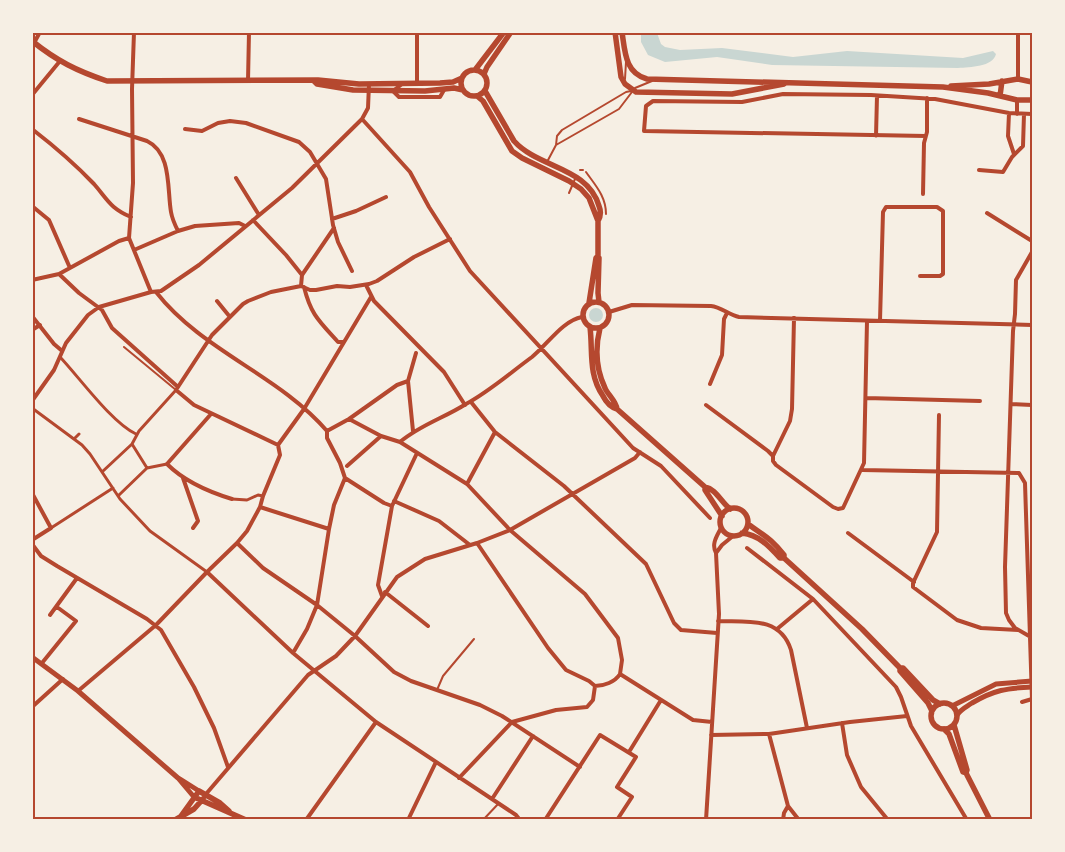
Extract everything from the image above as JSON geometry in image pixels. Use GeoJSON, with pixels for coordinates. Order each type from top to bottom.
{"type":"FeatureCollection","features":[{"type":"Feature","properties":{"kind":"main road"},"geometry":{"type":"LineString","coordinates":[[475,70],[504,32]]}},
{"type":"Feature","properties":{"kind":"main road"},"geometry":{"type":"LineString","coordinates":[[484,74],[511,32]]}},
{"type":"Feature","properties":{"kind":"main road"},"geometry":{"type":"LineString","coordinates":[[615,32],[619,70],[624,83],[633,90],[642,92],[732,94],[786,84]]}},
{"type":"Feature","properties":{"kind":"main road"},"geometry":{"type":"LineString","coordinates":[[622,32],[626,57],[630,68],[635,74],[645,79],[944,87],[1018,80],[1032,82]]}},
{"type":"Feature","properties":{"kind":"main road"},"geometry":{"type":"LineString","coordinates":[[33,42],[79,72],[106,81],[314,81],[393,91],[444,90],[454,88],[463,90]]}},
{"type":"Feature","properties":{"kind":"main road"},"geometry":{"type":"LineString","coordinates":[[369,87],[453,82],[462,78],[467,72],[475,70],[484,74],[488,83],[485,91],[477,96],[469,96],[463,90],[462,78]]}},
{"type":"Feature","properties":{"kind":"main road"},"geometry":{"type":"LineString","coordinates":[[1000,96],[1002,81]]}},
{"type":"Feature","properties":{"kind":"main road"},"geometry":{"type":"LineString","coordinates":[[944,87],[1017,100],[1032,100]]}},
{"type":"Feature","properties":{"kind":"main road"},"geometry":{"type":"LineString","coordinates":[[485,91],[514,141],[524,151],[574,184],[589,198],[598,221]]}},
{"type":"Feature","properties":{"kind":"main road"},"geometry":{"type":"LineString","coordinates":[[477,96],[483,102],[512,150],[522,158],[576,176],[589,186],[600,210],[598,221],[599,302]]}},
{"type":"Feature","properties":{"kind":"main road"},"geometry":{"type":"LineString","coordinates":[[598,256],[596,258],[589,303],[583,310],[582,317],[590,327],[600,328]]}},
{"type":"Feature","properties":{"kind":"main road"},"geometry":{"type":"LineString","coordinates":[[589,303],[599,302],[609,312],[607,322],[600,328],[597,353],[599,371],[606,389],[617,405],[617,409]]}},
{"type":"Feature","properties":{"kind":"main road"},"geometry":{"type":"LineString","coordinates":[[590,327],[590,359],[594,378],[606,401],[705,487],[714,492],[730,508],[738,508],[744,512],[748,517],[748,524],[742,533]]}},
{"type":"Feature","properties":{"kind":"main road"},"geometry":{"type":"LineString","coordinates":[[705,487],[705,490],[722,516]]}},
{"type":"Feature","properties":{"kind":"main road"},"geometry":{"type":"LineString","coordinates":[[730,508],[720,520],[722,528],[726,533],[733,536],[742,533],[756,536],[780,558],[784,558],[862,629],[933,700],[940,704],[952,706],[957,715],[954,725],[967,770],[966,773]]}},
{"type":"Feature","properties":{"kind":"main road"},"geometry":{"type":"LineString","coordinates":[[748,524],[764,533],[773,541],[784,555],[784,558]]}},
{"type":"Feature","properties":{"kind":"main road"},"geometry":{"type":"LineString","coordinates":[[900,668],[900,671],[928,703],[932,711],[931,718],[933,723],[936,727],[944,729],[949,734],[963,772],[966,773],[990,820]]}},
{"type":"Feature","properties":{"kind":"main road"},"geometry":{"type":"LineString","coordinates":[[932,711],[940,704]]}},
{"type":"Feature","properties":{"kind":"main road"},"geometry":{"type":"LineString","coordinates":[[944,729],[954,725]]}},
{"type":"Feature","properties":{"kind":"main road"},"geometry":{"type":"LineString","coordinates":[[181,816],[199,791],[246,820]]}},
{"type":"Feature","properties":{"kind":"main road"},"geometry":{"type":"LineString","coordinates":[[175,820],[194,809],[206,794]]}},
{"type":"Feature","properties":{"kind":"main road"},"geometry":{"type":"LineString","coordinates":[[194,797],[229,811]]}},
{"type":"Feature","properties":{"kind":"street"},"geometry":{"type":"LineString","coordinates":[[33,42],[40,32]]}},
{"type":"Feature","properties":{"kind":"street"},"geometry":{"type":"LineString","coordinates":[[134,32],[132,82],[133,182],[130,238],[154,292],[190,327],[294,399],[317,420],[327,431],[327,438],[345,478],[384,503],[393,504],[439,521],[470,545]]}},
{"type":"Feature","properties":{"kind":"street"},"geometry":{"type":"LineString","coordinates":[[248,82],[249,32]]}},
{"type":"Feature","properties":{"kind":"street"},"geometry":{"type":"LineString","coordinates":[[417,32],[417,91]]}},
{"type":"Feature","properties":{"kind":"street"},"geometry":{"type":"LineString","coordinates":[[1018,32],[1018,80]]}},
{"type":"Feature","properties":{"kind":"street"},"geometry":{"type":"LineString","coordinates":[[32,95],[60,61]]}},
{"type":"Feature","properties":{"kind":"street"},"geometry":{"type":"LineString","coordinates":[[402,84],[393,91],[398,97],[440,97],[444,90]]}},
{"type":"Feature","properties":{"kind":"street"},"geometry":{"type":"LineString","coordinates":[[32,402],[54,370],[62,350],[80,324],[99,307],[165,289],[192,270],[253,220],[292,188],[362,120],[368,108],[369,87]]}},
{"type":"Feature","properties":{"kind":"street"},"geometry":{"type":"LineString","coordinates":[[926,136],[644,131],[645,107],[652,101],[742,102],[783,94],[927,98],[1009,113],[1032,114]]}},
{"type":"Feature","properties":{"kind":"street"},"geometry":{"type":"LineString","coordinates":[[876,136],[877,96]]}},
{"type":"Feature","properties":{"kind":"street"},"geometry":{"type":"LineString","coordinates":[[923,194],[927,98]]}},
{"type":"Feature","properties":{"kind":"street"},"geometry":{"type":"LineString","coordinates":[[1017,100],[1017,114]]}},
{"type":"Feature","properties":{"kind":"street"},"geometry":{"type":"LineString","coordinates":[[1009,113],[1008,136],[1014,154]]}},
{"type":"Feature","properties":{"kind":"street"},"geometry":{"type":"LineString","coordinates":[[979,170],[1003,172],[1014,154],[1023,146],[1024,114]]}},
{"type":"Feature","properties":{"kind":"street"},"geometry":{"type":"LineString","coordinates":[[79,119],[152,144],[160,152],[169,185],[171,214],[178,231]]}},
{"type":"Feature","properties":{"kind":"street"},"geometry":{"type":"LineString","coordinates":[[362,120],[410,172],[429,207],[470,272],[632,447],[661,466],[710,518]]}},
{"type":"Feature","properties":{"kind":"street"},"geometry":{"type":"LineString","coordinates":[[185,129],[202,132],[225,121],[246,123],[299,142],[310,152],[326,179],[334,228],[338,242],[352,271]]}},
{"type":"Feature","properties":{"kind":"street"},"geometry":{"type":"LineString","coordinates":[[32,129],[52,144],[94,184],[111,206],[131,218]]}},
{"type":"Feature","properties":{"kind":"street"},"geometry":{"type":"LineString","coordinates":[[236,178],[259,215]]}},
{"type":"Feature","properties":{"kind":"street"},"geometry":{"type":"LineString","coordinates":[[332,219],[356,211],[386,197]]}},
{"type":"Feature","properties":{"kind":"street"},"geometry":{"type":"LineString","coordinates":[[32,206],[49,220],[70,268]]}},
{"type":"Feature","properties":{"kind":"street"},"geometry":{"type":"LineString","coordinates":[[880,321],[883,212],[886,207],[937,207],[943,211],[943,274],[940,276],[920,276]]}},
{"type":"Feature","properties":{"kind":"street"},"geometry":{"type":"LineString","coordinates":[[987,213],[1032,241]]}},
{"type":"Feature","properties":{"kind":"street"},"geometry":{"type":"LineString","coordinates":[[253,220],[302,275]]}},
{"type":"Feature","properties":{"kind":"street"},"geometry":{"type":"LineString","coordinates":[[134,250],[178,231],[195,226],[239,223],[245,226]]}},
{"type":"Feature","properties":{"kind":"street"},"geometry":{"type":"LineString","coordinates":[[334,228],[302,275],[302,287],[314,315],[338,342],[343,342]]}},
{"type":"Feature","properties":{"kind":"street"},"geometry":{"type":"LineString","coordinates":[[32,280],[59,274],[119,241],[130,238]]}},
{"type":"Feature","properties":{"kind":"street"},"geometry":{"type":"LineString","coordinates":[[102,472],[132,444],[136,434],[177,388],[209,340],[243,304],[256,297],[302,287],[316,290],[337,286],[366,285],[377,281],[414,257],[450,239]]}},
{"type":"Feature","properties":{"kind":"street"},"geometry":{"type":"LineString","coordinates":[[1029,636],[1010,623],[1006,613],[1006,567],[1016,280],[1032,252]]}},
{"type":"Feature","properties":{"kind":"street"},"geometry":{"type":"LineString","coordinates":[[59,274],[79,293],[99,307],[112,328],[194,405],[278,445]]}},
{"type":"Feature","properties":{"kind":"street"},"geometry":{"type":"LineString","coordinates":[[366,285],[371,296],[444,372],[465,405]]}},
{"type":"Feature","properties":{"kind":"street"},"geometry":{"type":"LineString","coordinates":[[78,691],[156,625],[247,531],[260,507],[280,455],[278,445],[304,409],[371,296]]}},
{"type":"Feature","properties":{"kind":"street"},"geometry":{"type":"LineString","coordinates":[[217,301],[230,317]]}},
{"type":"Feature","properties":{"kind":"street"},"geometry":{"type":"LineString","coordinates":[[609,312],[628,306],[714,306],[739,317],[1032,325]]}},
{"type":"Feature","properties":{"kind":"street"},"geometry":{"type":"LineString","coordinates":[[710,384],[722,355],[724,319],[727,313]]}},
{"type":"Feature","properties":{"kind":"street"},"geometry":{"type":"LineString","coordinates":[[32,316],[54,344],[62,350]]}},
{"type":"Feature","properties":{"kind":"street"},"geometry":{"type":"LineString","coordinates":[[400,442],[413,431],[465,405],[492,387],[574,319],[582,317]]}},
{"type":"Feature","properties":{"kind":"street"},"geometry":{"type":"LineString","coordinates":[[794,318],[792,409],[790,421],[772,460],[774,464],[838,509],[845,505],[862,470],[865,453],[867,321]]}},
{"type":"Feature","properties":{"kind":"street"},"geometry":{"type":"LineString","coordinates":[[32,330],[40,325]]}},
{"type":"Feature","properties":{"kind":"street"},"geometry":{"type":"LineString","coordinates":[[413,431],[408,381],[416,352]]}},
{"type":"Feature","properties":{"kind":"street"},"geometry":{"type":"LineString","coordinates":[[59,357],[104,408],[136,434]]}},
{"type":"Feature","properties":{"kind":"street"},"geometry":{"type":"LineString","coordinates":[[327,431],[349,419],[397,385],[408,381]]}},
{"type":"Feature","properties":{"kind":"street"},"geometry":{"type":"LineString","coordinates":[[866,398],[980,401]]}},
{"type":"Feature","properties":{"kind":"street"},"geometry":{"type":"LineString","coordinates":[[470,402],[495,432],[564,486],[646,564],[674,623],[681,630],[718,633]]}},
{"type":"Feature","properties":{"kind":"street"},"geometry":{"type":"LineString","coordinates":[[706,404],[773,456]]}},
{"type":"Feature","properties":{"kind":"street"},"geometry":{"type":"LineString","coordinates":[[1011,404],[1032,405]]}},
{"type":"Feature","properties":{"kind":"street"},"geometry":{"type":"LineString","coordinates":[[32,408],[74,439],[90,454],[118,496],[150,531],[207,572],[293,653],[376,722],[499,803],[520,820]]}},
{"type":"Feature","properties":{"kind":"street"},"geometry":{"type":"LineString","coordinates":[[118,496],[147,468],[167,464],[211,414]]}},
{"type":"Feature","properties":{"kind":"street"},"geometry":{"type":"LineString","coordinates":[[939,415],[937,532],[912,586],[957,620],[981,628],[1018,630]]}},
{"type":"Feature","properties":{"kind":"street"},"geometry":{"type":"LineString","coordinates":[[349,419],[381,436],[400,442],[466,484],[510,530],[586,594],[618,638],[622,660],[620,674],[617,678],[602,686],[595,686],[566,670],[548,648],[477,543]]}},
{"type":"Feature","properties":{"kind":"street"},"geometry":{"type":"LineString","coordinates":[[466,484],[495,432]]}},
{"type":"Feature","properties":{"kind":"street"},"geometry":{"type":"LineString","coordinates":[[74,439],[79,434]]}},
{"type":"Feature","properties":{"kind":"street"},"geometry":{"type":"LineString","coordinates":[[347,466],[381,436]]}},
{"type":"Feature","properties":{"kind":"street"},"geometry":{"type":"LineString","coordinates":[[132,444],[147,468]]}},
{"type":"Feature","properties":{"kind":"street"},"geometry":{"type":"LineString","coordinates":[[206,794],[308,675],[336,656],[355,636],[397,577],[425,559],[477,543],[510,530],[634,458],[640,452]]}},
{"type":"Feature","properties":{"kind":"street"},"geometry":{"type":"LineString","coordinates":[[382,596],[378,585],[393,504],[417,453]]}},
{"type":"Feature","properties":{"kind":"street"},"geometry":{"type":"LineString","coordinates":[[167,464],[183,478],[232,499],[247,500],[258,495],[263,496]]}},
{"type":"Feature","properties":{"kind":"street"},"geometry":{"type":"LineString","coordinates":[[862,470],[1019,473],[1026,483],[1030,558],[1029,636],[1032,699],[1022,702]]}},
{"type":"Feature","properties":{"kind":"street"},"geometry":{"type":"LineString","coordinates":[[183,478],[198,521],[193,528]]}},
{"type":"Feature","properties":{"kind":"street"},"geometry":{"type":"LineString","coordinates":[[293,653],[307,629],[317,605],[334,506],[345,478]]}},
{"type":"Feature","properties":{"kind":"street"},"geometry":{"type":"LineString","coordinates":[[32,540],[112,488]]}},
{"type":"Feature","properties":{"kind":"street"},"geometry":{"type":"LineString","coordinates":[[32,493],[51,528]]}},
{"type":"Feature","properties":{"kind":"street"},"geometry":{"type":"LineString","coordinates":[[260,507],[329,529]]}},
{"type":"Feature","properties":{"kind":"street"},"geometry":{"type":"LineString","coordinates":[[706,820],[718,633],[716,553],[714,543],[716,536],[722,528]]}},
{"type":"Feature","properties":{"kind":"street"},"geometry":{"type":"LineString","coordinates":[[848,533],[914,582]]}},
{"type":"Feature","properties":{"kind":"street"},"geometry":{"type":"LineString","coordinates":[[716,553],[733,536]]}},
{"type":"Feature","properties":{"kind":"street"},"geometry":{"type":"LineString","coordinates":[[237,543],[263,568],[317,605],[355,636],[394,672],[411,681],[480,705],[502,716],[580,767]]}},
{"type":"Feature","properties":{"kind":"street"},"geometry":{"type":"LineString","coordinates":[[32,544],[41,556],[156,625],[161,630],[194,687],[214,728],[228,767]]}},
{"type":"Feature","properties":{"kind":"street"},"geometry":{"type":"LineString","coordinates":[[747,548],[813,600],[896,687],[900,693],[910,725],[967,820]]}},
{"type":"Feature","properties":{"kind":"street"},"geometry":{"type":"LineString","coordinates":[[50,615],[77,578]]}},
{"type":"Feature","properties":{"kind":"street"},"geometry":{"type":"LineString","coordinates":[[385,592],[428,626]]}},
{"type":"Feature","properties":{"kind":"street"},"geometry":{"type":"LineString","coordinates":[[777,629],[813,600]]}},
{"type":"Feature","properties":{"kind":"street"},"geometry":{"type":"LineString","coordinates":[[42,664],[76,621],[57,607]]}},
{"type":"Feature","properties":{"kind":"street"},"geometry":{"type":"LineString","coordinates":[[718,621],[766,624],[777,629],[785,638],[790,647],[806,728]]}},
{"type":"Feature","properties":{"kind":"street"},"geometry":{"type":"LineString","coordinates":[[32,657],[78,691],[178,778],[194,797]]}},
{"type":"Feature","properties":{"kind":"street"},"geometry":{"type":"LineString","coordinates":[[620,674],[693,720],[712,722]]}},
{"type":"Feature","properties":{"kind":"street"},"geometry":{"type":"LineString","coordinates":[[32,707],[63,679]]}},
{"type":"Feature","properties":{"kind":"street"},"geometry":{"type":"LineString","coordinates":[[952,706],[996,684],[1032,684]]}},
{"type":"Feature","properties":{"kind":"street"},"geometry":{"type":"LineString","coordinates":[[957,715],[961,710],[990,693],[1032,684]]}},
{"type":"Feature","properties":{"kind":"street"},"geometry":{"type":"LineString","coordinates":[[459,778],[512,722],[556,710],[587,707],[593,700],[595,686]]}},
{"type":"Feature","properties":{"kind":"street"},"geometry":{"type":"LineString","coordinates":[[629,752],[661,700]]}},
{"type":"Feature","properties":{"kind":"street"},"geometry":{"type":"LineString","coordinates":[[711,735],[768,734],[907,716]]}},
{"type":"Feature","properties":{"kind":"street"},"geometry":{"type":"LineString","coordinates":[[524,730],[526,718]]}},
{"type":"Feature","properties":{"kind":"street"},"geometry":{"type":"LineString","coordinates":[[306,820],[376,722]]}},
{"type":"Feature","properties":{"kind":"street"},"geometry":{"type":"LineString","coordinates":[[842,723],[847,755],[861,787],[888,820]]}},
{"type":"Feature","properties":{"kind":"street"},"geometry":{"type":"LineString","coordinates":[[768,734],[788,806],[799,820]]}},
{"type":"Feature","properties":{"kind":"street"},"geometry":{"type":"LineString","coordinates":[[544,820],[600,735],[636,757],[617,788],[632,797],[617,820]]}},
{"type":"Feature","properties":{"kind":"street"},"geometry":{"type":"LineString","coordinates":[[492,799],[533,736]]}},
{"type":"Feature","properties":{"kind":"street"},"geometry":{"type":"LineString","coordinates":[[408,820],[436,762]]}},
{"type":"Feature","properties":{"kind":"street"},"geometry":{"type":"LineString","coordinates":[[178,778],[199,791]]}},
{"type":"Feature","properties":{"kind":"street"},"geometry":{"type":"LineString","coordinates":[[783,820],[788,806]]}},
{"type":"Feature","properties":{"kind":"lane"},"geometry":{"type":"LineString","coordinates":[[626,57],[624,83],[626,92]]}},
{"type":"Feature","properties":{"kind":"lane"},"geometry":{"type":"LineString","coordinates":[[556,145],[619,108],[639,85],[655,80]]}},
{"type":"Feature","properties":{"kind":"lane"},"geometry":{"type":"LineString","coordinates":[[545,166],[556,145],[557,136],[562,130],[626,92],[633,90]]}},
{"type":"Feature","properties":{"kind":"lane"},"geometry":{"type":"LineString","coordinates":[[583,171],[596,186],[604,201],[606,214]]}},
{"type":"Feature","properties":{"kind":"lane"},"geometry":{"type":"LineString","coordinates":[[569,193],[576,176]]}},
{"type":"Feature","properties":{"kind":"lane"},"geometry":{"type":"LineString","coordinates":[[124,347],[177,388]]}},
{"type":"Feature","properties":{"kind":"lane"},"geometry":{"type":"LineString","coordinates":[[438,690],[443,676],[474,639]]}},
{"type":"Feature","properties":{"kind":"lane"},"geometry":{"type":"LineString","coordinates":[[483,820],[499,803]]}},
{"type":"Feature","properties":{"kind":"shaded area"},"geometry":{"type":"Polygon","coordinates":[[[641,33],[657,33],[661,44],[665,47],[680,50],[722,48],[793,57],[847,51],[963,58],[993,51],[996,54],[986,64],[958,68],[772,65],[717,57],[665,62],[648,55],[641,42],[641,33]]]}},
{"type":"Feature","properties":{"kind":"shaded area"},"geometry":{"type":"Polygon","coordinates":[[[593,308],[599,308],[603,315],[599,322],[593,322],[589,318],[589,312],[593,308]]]}}]}
